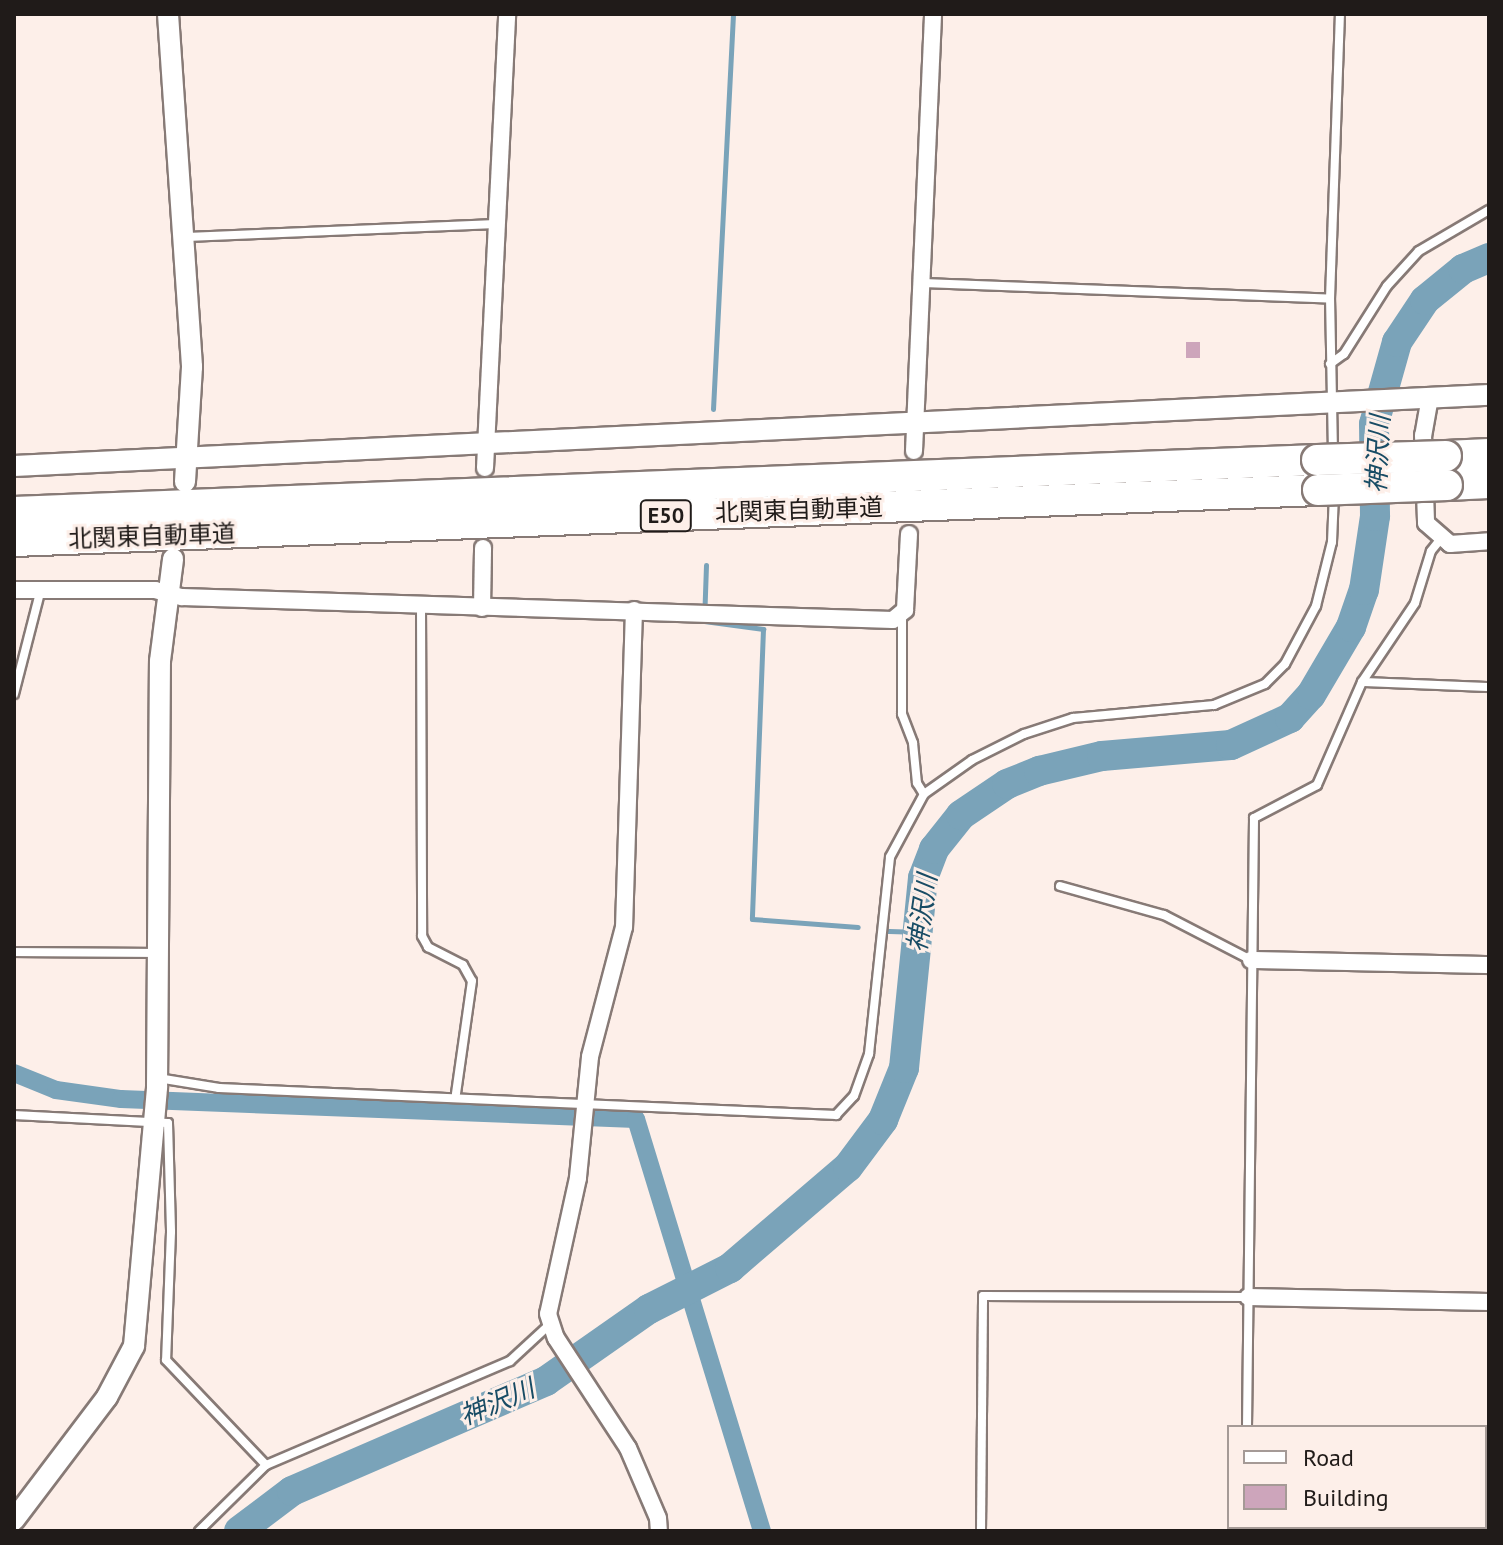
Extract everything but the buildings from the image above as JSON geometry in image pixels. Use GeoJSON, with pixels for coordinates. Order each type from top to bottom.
{"type":"FeatureCollection","features":[{"type":"Feature","properties":{"kind":"highway","name":"北関東自動車道"},"geometry":{"type":"LineString","coordinates":[[14,541],[1318,490],[1447,470],[1489,454]]}},
{"type":"Feature","properties":{"kind":"highway","name":"北関東自動車道"},"geometry":{"type":"LineString","coordinates":[[14,512],[1317,460],[1447,470],[1489,483]]}},
{"type":"Feature","properties":{"kind":"street"},"geometry":{"type":"LineString","coordinates":[[168,14],[192,367],[184,456],[185,482]]}},
{"type":"Feature","properties":{"kind":"street"},"geometry":{"type":"LineString","coordinates":[[486,457],[507,14]]}},
{"type":"Feature","properties":{"kind":"street"},"geometry":{"type":"LineString","coordinates":[[914,451],[933,14]]}},
{"type":"Feature","properties":{"kind":"street"},"geometry":{"type":"LineString","coordinates":[[14,466],[184,456],[486,457],[915,421],[1489,395]]}},
{"type":"Feature","properties":{"kind":"street"},"geometry":{"type":"LineString","coordinates":[[1430,397],[1423,435],[1423,508],[1430,530],[1440,540],[1489,541]]}},
{"type":"Feature","properties":{"kind":"street"},"geometry":{"type":"LineString","coordinates":[[14,590],[168,593],[482,608],[902,617],[909,534]]}},
{"type":"Feature","properties":{"kind":"street"},"geometry":{"type":"LineString","coordinates":[[482,608],[483,548]]}},
{"type":"Feature","properties":{"kind":"street"},"geometry":{"type":"LineString","coordinates":[[14,1520],[107,1397],[134,1346],[157,1082],[160,661],[173,559]]}},
{"type":"Feature","properties":{"kind":"street"},"geometry":{"type":"LineString","coordinates":[[634,610],[624,927],[590,1057],[552,1331],[628,1448],[658,1518],[659,1531]]}},
{"type":"Feature","properties":{"kind":"street"},"geometry":{"type":"LineString","coordinates":[[1251,960],[1489,965]]}},
{"type":"Feature","properties":{"kind":"street"},"geometry":{"type":"LineString","coordinates":[[1248,1297],[1489,1302]]}},
{"type":"Feature","properties":{"kind":"lane"},"geometry":{"type":"LineString","coordinates":[[157,1082],[219,1088],[456,1094],[585,1110],[836,1115],[854,1096],[869,1054],[890,857],[924,794],[972,760],[1024,734],[1073,718],[1214,705],[1248,694],[1277,674],[1316,606],[1328,567],[1335,509],[1338,401],[1330,364],[1330,299],[1340,14]]}},
{"type":"Feature","properties":{"kind":"lane"},"geometry":{"type":"LineString","coordinates":[[1330,364],[1344,354],[1387,286],[1419,251],[1489,210]]}},
{"type":"Feature","properties":{"kind":"lane"},"geometry":{"type":"LineString","coordinates":[[185,237],[498,224]]}},
{"type":"Feature","properties":{"kind":"lane"},"geometry":{"type":"LineString","coordinates":[[920,283],[1330,299]]}},
{"type":"Feature","properties":{"kind":"lane"},"geometry":{"type":"LineString","coordinates":[[1247,1425],[1254,818],[1317,785],[1362,682],[1415,603],[1431,551],[1440,540]]}},
{"type":"Feature","properties":{"kind":"lane"},"geometry":{"type":"LineString","coordinates":[[14,694],[41,589]]}},
{"type":"Feature","properties":{"kind":"lane"},"geometry":{"type":"LineString","coordinates":[[421,605],[422,936],[428,947],[463,965],[472,981],[456,1094]]}},
{"type":"Feature","properties":{"kind":"lane"},"geometry":{"type":"LineString","coordinates":[[902,617],[902,714],[913,743],[917,783],[924,794]]}},
{"type":"Feature","properties":{"kind":"lane"},"geometry":{"type":"LineString","coordinates":[[1362,682],[1489,687]]}},
{"type":"Feature","properties":{"kind":"lane"},"geometry":{"type":"LineString","coordinates":[[1060,886],[1164,915],[1251,960]]}},
{"type":"Feature","properties":{"kind":"lane"},"geometry":{"type":"LineString","coordinates":[[14,952],[160,953]]}},
{"type":"Feature","properties":{"kind":"lane"},"geometry":{"type":"LineString","coordinates":[[14,1115],[155,1116],[168,1123],[166,1360],[266,1465]]}},
{"type":"Feature","properties":{"kind":"lane"},"geometry":{"type":"LineString","coordinates":[[981,1531],[983,1296],[1248,1297]]}},
{"type":"Feature","properties":{"kind":"lane"},"geometry":{"type":"LineString","coordinates":[[199,1531],[266,1465],[510,1361],[552,1331]]}},
{"type":"Feature","properties":{"kind":"waterway"},"geometry":{"type":"LineString","coordinates":[[713,409],[733,14]]}},
{"type":"Feature","properties":{"kind":"waterway","name":"神沢川"},"geometry":{"type":"LineString","coordinates":[[239,1531],[292,1491],[546,1381],[649,1309],[730,1268],[848,1167],[883,1120],[904,1068],[923,878],[934,849],[961,815],[1007,784],[1039,771],[1102,756],[1231,745],[1290,718],[1311,695],[1351,627],[1364,590],[1375,516],[1374,424],[1397,342],[1425,300],[1463,269],[1489,258]]}},
{"type":"Feature","properties":{"kind":"waterway"},"geometry":{"type":"LineString","coordinates":[[706,565],[704,621],[763,629],[752,919],[858,927]]}},
{"type":"Feature","properties":{"kind":"waterway"},"geometry":{"type":"LineString","coordinates":[[889,931],[921,932]]}},
{"type":"Feature","properties":{"kind":"waterway"},"geometry":{"type":"LineString","coordinates":[[14,1073],[56,1090],[121,1099],[636,1119],[762,1531]]}}]}
